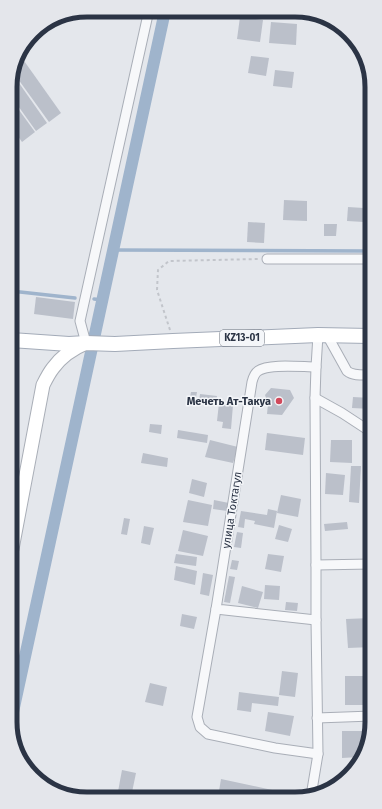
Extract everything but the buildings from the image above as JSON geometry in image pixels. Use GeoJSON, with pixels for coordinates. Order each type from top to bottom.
{"type":"FeatureCollection","features":[{"type":"Feature","properties":{"kind":"main road","name":"KZ13-01"},"geometry":{"type":"LineString","coordinates":[[17,340],[69,344],[115,344],[322,335],[365,336]]}},
{"type":"Feature","properties":{"kind":"main road"},"geometry":{"type":"LineString","coordinates":[[17,524],[44,385],[52,368],[71,351],[86,343]]}},
{"type":"Feature","properties":{"kind":"street"},"geometry":{"type":"LineString","coordinates":[[86,343],[80,321],[147,17]]}},
{"type":"Feature","properties":{"kind":"street"},"geometry":{"type":"LineString","coordinates":[[268,259],[365,259]]}},
{"type":"Feature","properties":{"kind":"street"},"geometry":{"type":"LineString","coordinates":[[311,790],[318,754],[315,398],[316,367],[322,335]]}},
{"type":"Feature","properties":{"kind":"street"},"geometry":{"type":"LineString","coordinates":[[322,335],[347,371],[354,374],[365,375]]}},
{"type":"Feature","properties":{"kind":"street","name":"улица Токтагул"},"geometry":{"type":"LineString","coordinates":[[216,609],[254,376],[258,371],[272,367],[316,367]]}},
{"type":"Feature","properties":{"kind":"street"},"geometry":{"type":"LineString","coordinates":[[315,398],[365,428]]}},
{"type":"Feature","properties":{"kind":"street"},"geometry":{"type":"LineString","coordinates":[[316,565],[365,564]]}},
{"type":"Feature","properties":{"kind":"street"},"geometry":{"type":"LineString","coordinates":[[316,620],[216,609],[197,717],[200,727],[208,734],[275,748],[318,754]]}},
{"type":"Feature","properties":{"kind":"street"},"geometry":{"type":"LineString","coordinates":[[317,718],[365,716]]}},
{"type":"Feature","properties":{"kind":"path"},"geometry":{"type":"LineString","coordinates":[[173,341],[157,290],[158,270],[169,261],[268,259]]}},
{"type":"Feature","properties":{"kind":"waterway"},"geometry":{"type":"LineString","coordinates":[[17,694],[164,17]]}},
{"type":"Feature","properties":{"kind":"waterway"},"geometry":{"type":"LineString","coordinates":[[113,250],[365,251]]}},
{"type":"Feature","properties":{"kind":"waterway"},"geometry":{"type":"LineString","coordinates":[[17,292],[75,298]]}},
{"type":"Feature","properties":{"kind":"waterway"},"geometry":{"type":"LineString","coordinates":[[94,299],[102,300]]}},
{"type":"Feature","properties":{"kind":"place","name":"Мечеть Ат-Такуа"},"geometry":{"type":"Point","coordinates":[279,401]}}]}
